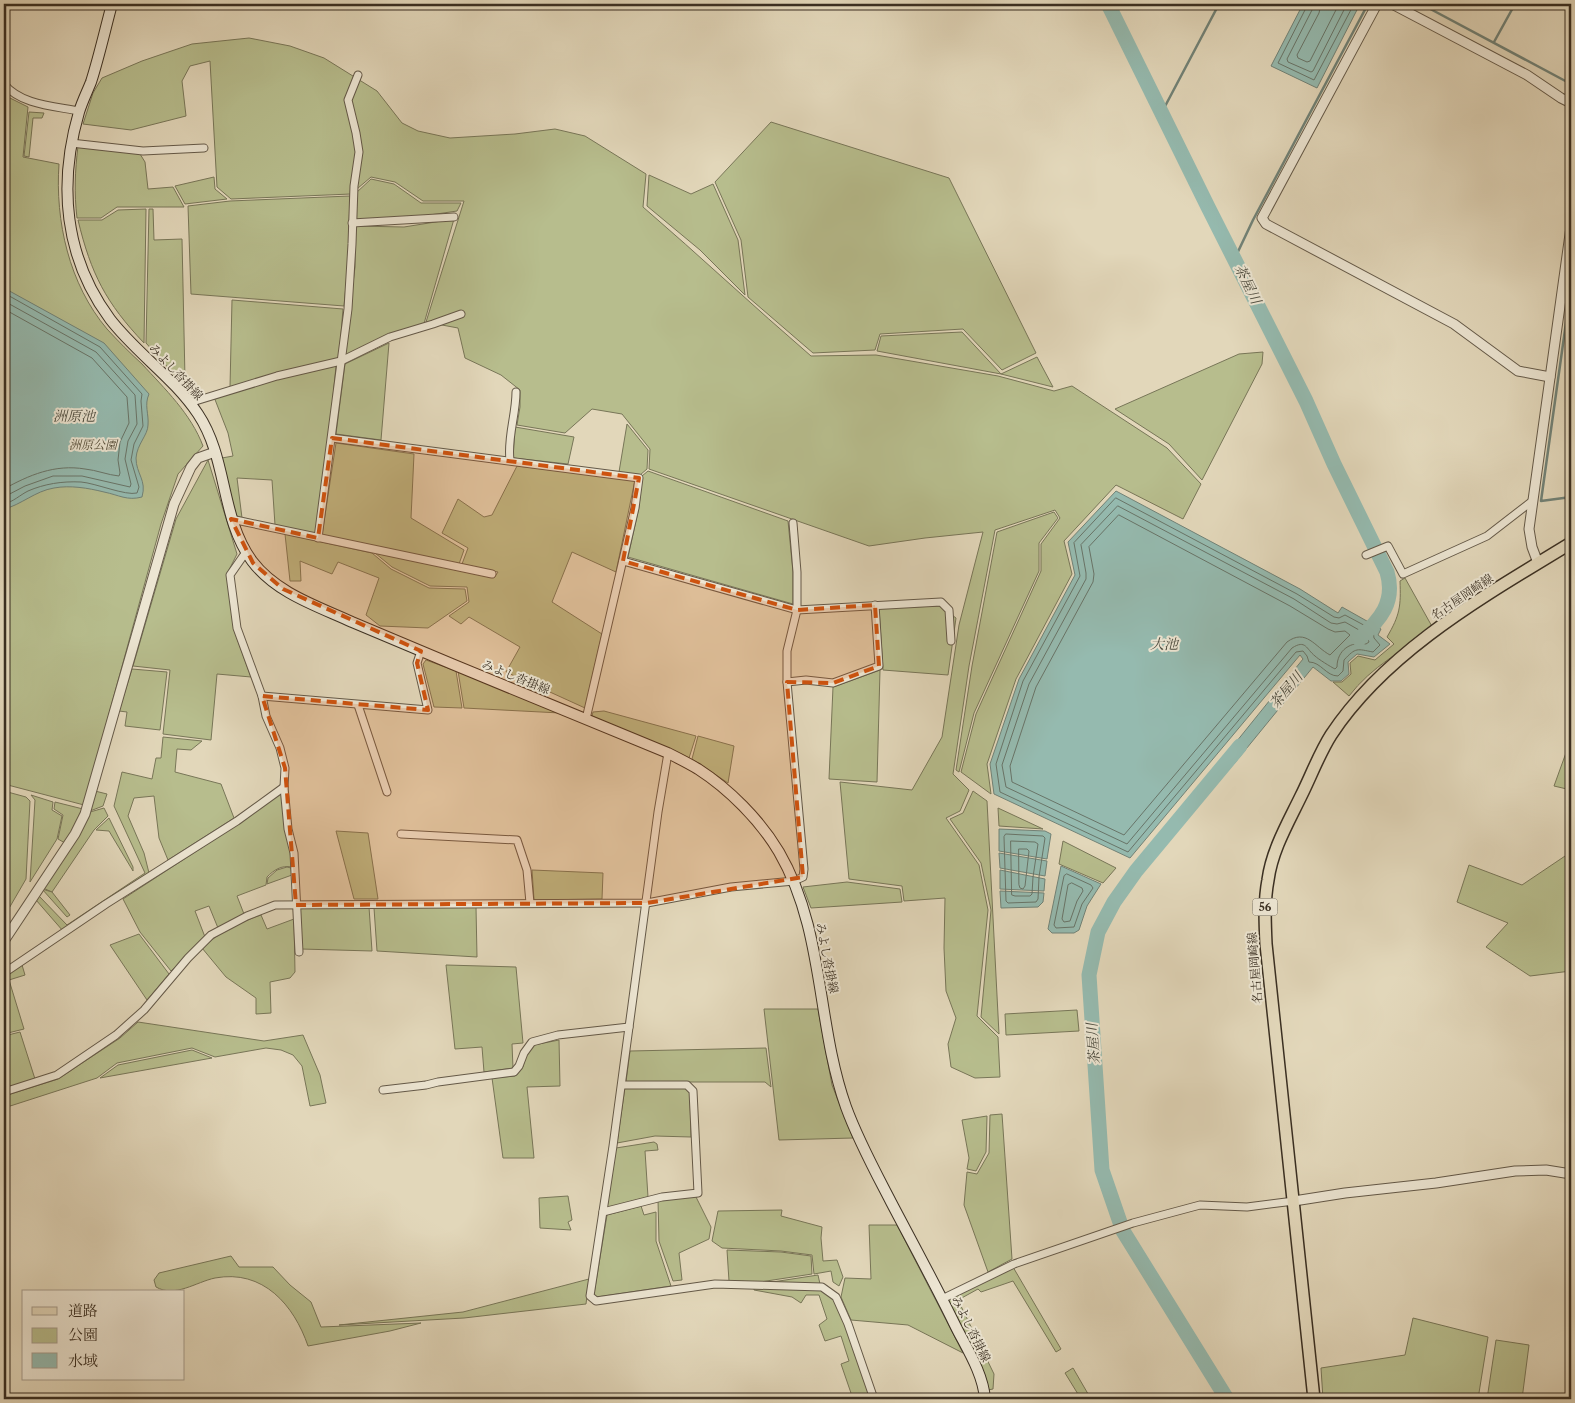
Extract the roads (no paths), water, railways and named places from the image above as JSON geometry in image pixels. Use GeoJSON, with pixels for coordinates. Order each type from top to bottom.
{"type":"FeatureCollection","features":[{"type":"Feature","properties":{"kind":"main road","name":"みよし沓掛線"},"geometry":{"type":"LineString","coordinates":[[112,4],[90,82],[79,110],[72,143],[66,184],[67,204],[74,244],[86,278],[110,318],[128,340],[189,403],[205,427],[220,468],[230,519],[246,552],[266,576],[300,599],[668,753],[698,769],[729,793],[760,825],[778,851],[794,881],[810,929],[835,1066],[846,1106],[862,1145],[942,1299],[982,1382],[985,1399]]}},
{"type":"Feature","properties":{"kind":"main road","name":"名古屋岡崎線"},"geometry":{"type":"LineString","coordinates":[[1314,1399],[1266,944],[1265,913],[1268,879],[1277,846],[1323,749],[1365,692],[1423,640],[1463,611],[1571,543]]}},
{"type":"Feature","properties":{"kind":"street"},"geometry":{"type":"LineString","coordinates":[[1376,4],[1262,218],[1266,224],[1454,324],[1518,371],[1550,377]]}},
{"type":"Feature","properties":{"kind":"street"},"geometry":{"type":"LineString","coordinates":[[1392,4],[1526,75],[1571,103]]}},
{"type":"Feature","properties":{"kind":"street"},"geometry":{"type":"LineString","coordinates":[[318,538],[332,438],[351,266],[355,174],[359,152],[348,100],[358,75]]}},
{"type":"Feature","properties":{"kind":"street"},"geometry":{"type":"LineString","coordinates":[[4,84],[9,91],[25,100],[79,110]]}},
{"type":"Feature","properties":{"kind":"street"},"geometry":{"type":"LineString","coordinates":[[72,143],[143,151],[204,148]]}},
{"type":"Feature","properties":{"kind":"street"},"geometry":{"type":"LineString","coordinates":[[352,223],[454,217]]}},
{"type":"Feature","properties":{"kind":"street"},"geometry":{"type":"LineString","coordinates":[[1538,563],[1532,547],[1529,529],[1531,502],[1571,227]]}},
{"type":"Feature","properties":{"kind":"street"},"geometry":{"type":"LineString","coordinates":[[189,403],[277,376],[341,360],[390,337],[461,314]]}},
{"type":"Feature","properties":{"kind":"street"},"geometry":{"type":"LineString","coordinates":[[510,460],[509,451],[516,408],[516,392]]}},
{"type":"Feature","properties":{"kind":"street"},"geometry":{"type":"LineString","coordinates":[[332,438],[639,478],[635,508],[586,719]]}},
{"type":"Feature","properties":{"kind":"street"},"geometry":{"type":"LineString","coordinates":[[4,941],[75,834],[86,814],[174,504],[191,467],[198,458],[215,452]]}},
{"type":"Feature","properties":{"kind":"street"},"geometry":{"type":"LineString","coordinates":[[1366,555],[1388,546],[1404,574],[1487,536],[1531,502]]}},
{"type":"Feature","properties":{"kind":"street"},"geometry":{"type":"LineString","coordinates":[[230,519],[492,574]]}},
{"type":"Feature","properties":{"kind":"street"},"geometry":{"type":"LineString","coordinates":[[4,1092],[57,1075],[116,1035],[144,1010],[188,958],[212,935],[248,916],[275,905],[646,903],[732,886],[794,881],[803,877],[804,869],[787,682],[787,652],[797,610],[797,572],[793,523]]}},
{"type":"Feature","properties":{"kind":"street"},"geometry":{"type":"LineString","coordinates":[[246,552],[230,575],[236,628],[262,696],[266,716],[280,748],[285,768],[284,787],[288,829],[294,853],[298,952]]}},
{"type":"Feature","properties":{"kind":"street"},"geometry":{"type":"LineString","coordinates":[[623,561],[797,610],[941,602],[949,610],[951,641]]}},
{"type":"Feature","properties":{"kind":"street"},"geometry":{"type":"LineString","coordinates":[[787,682],[806,680],[833,682],[879,666],[875,605]]}},
{"type":"Feature","properties":{"kind":"street"},"geometry":{"type":"LineString","coordinates":[[262,696],[428,710],[417,663],[421,651]]}},
{"type":"Feature","properties":{"kind":"street"},"geometry":{"type":"LineString","coordinates":[[358,705],[387,792]]}},
{"type":"Feature","properties":{"kind":"street"},"geometry":{"type":"LineString","coordinates":[[668,753],[622,1085],[590,1296],[596,1301],[715,1284],[822,1287],[836,1297],[848,1324],[874,1399]]}},
{"type":"Feature","properties":{"kind":"street"},"geometry":{"type":"LineString","coordinates":[[4,973],[106,904],[237,821],[284,787]]}},
{"type":"Feature","properties":{"kind":"street"},"geometry":{"type":"LineString","coordinates":[[401,834],[518,840],[528,870],[530,903]]}},
{"type":"Feature","properties":{"kind":"street"},"geometry":{"type":"LineString","coordinates":[[383,1090],[426,1086],[438,1082],[514,1072],[532,1042],[558,1035],[629,1027]]}},
{"type":"Feature","properties":{"kind":"street"},"geometry":{"type":"LineString","coordinates":[[603,1212],[662,1197],[698,1192],[693,1091],[687,1085],[622,1085]]}},
{"type":"Feature","properties":{"kind":"street"},"geometry":{"type":"LineString","coordinates":[[942,1299],[1014,1264],[1133,1223],[1200,1205],[1247,1206],[1294,1201],[1345,1193],[1436,1184],[1515,1171],[1546,1170],[1571,1174]]}},
{"type":"Feature","properties":{"kind":"water"},"geometry":{"type":"Polygon","coordinates":[[[1303,4],[1360,4],[1317,88],[1271,66],[1303,4]]]}},
{"type":"Feature","properties":{"kind":"water","name":"洲原池"},"geometry":{"type":"Polygon","coordinates":[[[4,288],[104,343],[149,394],[147,402],[148,429],[138,448],[136,458],[143,486],[142,497],[127,498],[85,488],[60,487],[41,492],[4,509],[4,288]]]}},
{"type":"Feature","properties":{"kind":"water","name":"大池"},"geometry":{"type":"Polygon","coordinates":[[[1116,491],[1300,589],[1338,613],[1342,607],[1381,629],[1378,635],[1390,644],[1374,657],[1357,654],[1348,662],[1349,674],[1341,681],[1331,681],[1313,667],[1233,765],[1224,757],[1303,659],[1300,655],[1130,858],[994,794],[990,764],[1019,679],[1075,575],[1068,542],[1116,491]]]}},
{"type":"Feature","properties":{"kind":"water"},"geometry":{"type":"Polygon","coordinates":[[[999,829],[1045,831],[1051,834],[1047,859],[999,851],[999,829]]]}},
{"type":"Feature","properties":{"kind":"water"},"geometry":{"type":"Polygon","coordinates":[[[999,853],[1047,861],[1045,876],[1000,868],[999,853]]]}},
{"type":"Feature","properties":{"kind":"water"},"geometry":{"type":"Polygon","coordinates":[[[1061,866],[1101,884],[1087,906],[1079,930],[1074,933],[1052,933],[1048,929],[1061,866]]]}},
{"type":"Feature","properties":{"kind":"water"},"geometry":{"type":"Polygon","coordinates":[[[1000,870],[1045,879],[1044,891],[1000,889],[1000,870]]]}},
{"type":"Feature","properties":{"kind":"water"},"geometry":{"type":"Polygon","coordinates":[[[1000,891],[1044,893],[1043,902],[1038,907],[1001,908],[1000,891]]]}},
{"type":"Feature","properties":{"kind":"waterway","name":"茶屋川"},"geometry":{"type":"LineString","coordinates":[[1108,4],[1306,401],[1334,464],[1387,572],[1389,583],[1388,601],[1374,625],[1359,639]]}},
{"type":"Feature","properties":{"kind":"waterway"},"geometry":{"type":"LineString","coordinates":[[1162,112],[1219,4]]}},
{"type":"Feature","properties":{"kind":"waterway"},"geometry":{"type":"LineString","coordinates":[[1235,258],[1253,220],[1368,4]]}},
{"type":"Feature","properties":{"kind":"waterway"},"geometry":{"type":"LineString","coordinates":[[1421,4],[1571,84]]}},
{"type":"Feature","properties":{"kind":"waterway"},"geometry":{"type":"LineString","coordinates":[[1494,42],[1515,4]]}},
{"type":"Feature","properties":{"kind":"waterway"},"geometry":{"type":"LineString","coordinates":[[1571,287],[1541,501],[1571,497]]}},
{"type":"Feature","properties":{"kind":"waterway","name":"茶屋川"},"geometry":{"type":"LineString","coordinates":[[1227,1399],[1123,1231],[1102,1170],[1089,975],[1098,932],[1114,902],[1136,871],[1240,746]]}},
{"type":"Feature","properties":{"kind":"park label","name":"洲原公園"},"geometry":{"type":"Point","coordinates":[93,445]}}]}
